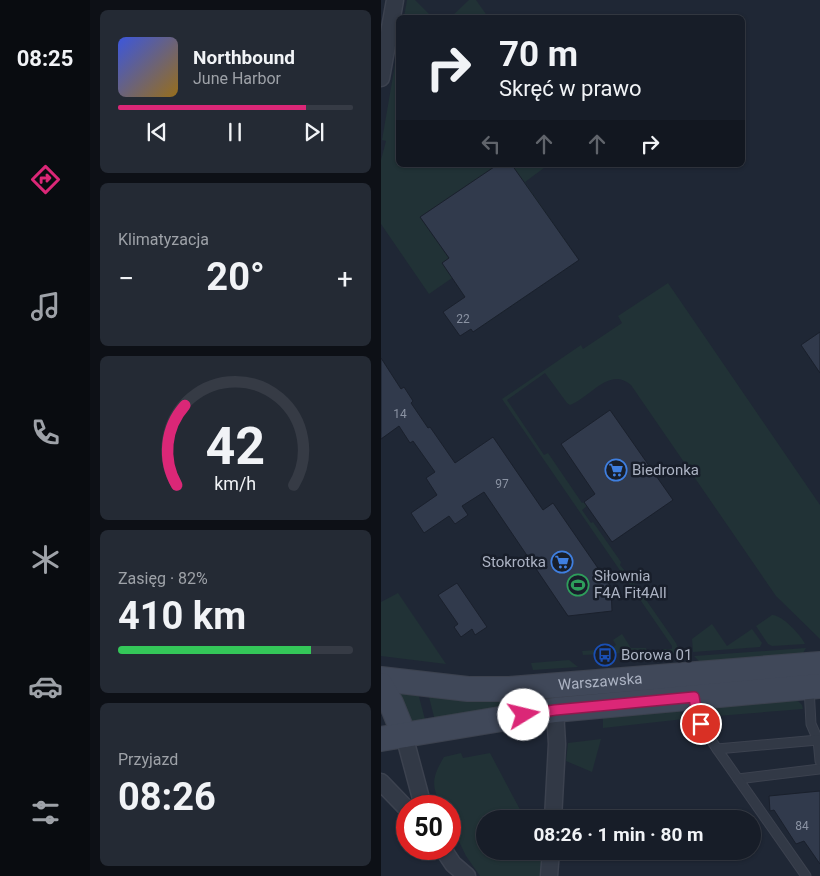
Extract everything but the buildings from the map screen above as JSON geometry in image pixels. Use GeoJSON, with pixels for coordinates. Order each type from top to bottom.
{"type":"FeatureCollection","features":[{"type":"Feature","properties":{"kind":"main road","name":"Warszawska"},"geometry":{"type":"LineString","coordinates":[[381,679],[468,689],[509,689],[820,664]]}},
{"type":"Feature","properties":{"kind":"main road"},"geometry":{"type":"LineString","coordinates":[[381,686],[391,703],[392,737]]}},
{"type":"Feature","properties":{"kind":"main road","name":"Warszawska"},"geometry":{"type":"LineString","coordinates":[[392,737],[555,710],[814,686]]}},
{"type":"Feature","properties":{"kind":"street"},"geometry":{"type":"LineString","coordinates":[[381,78],[395,0]]}},
{"type":"Feature","properties":{"kind":"street"},"geometry":{"type":"LineString","coordinates":[[553,810],[557,744],[555,710]]}},
{"type":"Feature","properties":{"kind":"street"},"geometry":{"type":"LineString","coordinates":[[392,737],[418,795]]}},
{"type":"Feature","properties":{"kind":"street"},"geometry":{"type":"LineString","coordinates":[[381,782],[396,798]]}},
{"type":"Feature","properties":{"kind":"street"},"geometry":{"type":"LineString","coordinates":[[450,860],[467,876]]}},
{"type":"Feature","properties":{"kind":"street"},"geometry":{"type":"LineString","coordinates":[[549,876],[550,860]]}},
{"type":"Feature","properties":{"kind":"lane"},"geometry":{"type":"LineString","coordinates":[[814,686],[811,724],[819,740],[820,761]]}},
{"type":"Feature","properties":{"kind":"lane"},"geometry":{"type":"LineString","coordinates":[[694,697],[698,720],[806,876]]}},
{"type":"Feature","properties":{"kind":"lane"},"geometry":{"type":"LineString","coordinates":[[717,749],[819,740]]}},
{"type":"Feature","properties":{"kind":"lane"},"geometry":{"type":"LineString","coordinates":[[738,779],[820,769]]}},
{"type":"Feature","properties":{"kind":"shaded area"},"geometry":{"type":"Polygon","coordinates":[[[407,0],[415,0],[430,15],[404,15],[407,0]]]}},
{"type":"Feature","properties":{"kind":"shaded area"},"geometry":{"type":"Polygon","coordinates":[[[469,0],[476,0],[487,15],[453,15],[469,0]]]}},
{"type":"Feature","properties":{"kind":"shaded area"},"geometry":{"type":"Polygon","coordinates":[[[396,59],[396,167],[545,167],[525,182],[579,260],[484,325],[452,278],[429,294],[381,224],[381,160],[386,141],[382,140],[396,59]]]}},
{"type":"Feature","properties":{"kind":"shaded area"},"geometry":{"type":"Polygon","coordinates":[[[668,283],[820,505],[820,639],[776,596],[631,385],[623,380],[607,381],[570,405],[545,373],[507,400],[544,455],[548,453],[582,503],[584,502],[587,506],[582,510],[591,523],[593,522],[621,562],[620,565],[676,643],[678,648],[676,653],[662,654],[663,649],[672,649],[672,646],[502,399],[581,345],[583,349],[622,323],[618,316],[668,283]]]}},
{"type":"Feature","properties":{"kind":"shaded area"},"geometry":{"type":"Polygon","coordinates":[[[398,593],[446,664],[381,656],[381,602],[398,593]]]}},
{"type":"Feature","properties":{"kind":"shaded area"},"geometry":{"type":"Polygon","coordinates":[[[772,615],[780,618],[790,626],[805,644],[772,646],[768,644],[756,626],[772,615]]]}},
{"type":"Feature","properties":{"kind":"shaded area"},"geometry":{"type":"Polygon","coordinates":[[[712,624],[727,646],[752,629],[762,643],[760,647],[693,652],[692,639],[712,624]]]}},
{"type":"Feature","properties":{"kind":"shaded area"},"geometry":{"type":"Polygon","coordinates":[[[622,634],[631,648],[646,648],[647,652],[583,655],[582,651],[597,650],[608,643],[612,648],[616,645],[613,640],[622,634]]]}},
{"type":"Feature","properties":{"kind":"shaded area"},"geometry":{"type":"Polygon","coordinates":[[[806,648],[802,655],[701,663],[694,656],[806,648]]]}},
{"type":"Feature","properties":{"kind":"shaded area"},"geometry":{"type":"Polygon","coordinates":[[[569,660],[578,667],[533,670],[531,663],[569,660]]]}},
{"type":"Feature","properties":{"kind":"shaded area"},"geometry":{"type":"Polygon","coordinates":[[[820,673],[435,721],[428,693],[820,673]]]}},
{"type":"Feature","properties":{"kind":"shaded area"},"geometry":{"type":"Polygon","coordinates":[[[400,691],[418,693],[426,723],[412,724],[399,694],[400,691]]]}},
{"type":"Feature","properties":{"kind":"shaded area"},"geometry":{"type":"Polygon","coordinates":[[[796,699],[803,709],[704,717],[704,713],[709,707],[796,699]]]}},
{"type":"Feature","properties":{"kind":"shaded area"},"geometry":{"type":"Polygon","coordinates":[[[677,708],[684,719],[603,728],[603,717],[677,708]]]}},
{"type":"Feature","properties":{"kind":"shaded area"},"geometry":{"type":"Polygon","coordinates":[[[601,739],[592,772],[566,761],[568,743],[601,739]]]}},
{"type":"Feature","properties":{"kind":"shaded area"},"geometry":{"type":"Polygon","coordinates":[[[461,753],[463,758],[490,753],[520,810],[476,810],[476,860],[544,860],[543,876],[480,876],[461,846],[461,795],[437,795],[434,787],[437,770],[444,757],[461,753]]]}},
{"type":"Feature","properties":{"kind":"place","name":"Biedronka"},"geometry":{"type":"Point","coordinates":[616,470]}},
{"type":"Feature","properties":{"kind":"place","name":"Stokrotka"},"geometry":{"type":"Point","coordinates":[562,562]}},
{"type":"Feature","properties":{"kind":"place","name":"Siłownia F4A Fit4All"},"geometry":{"type":"Point","coordinates":[578,585]}},
{"type":"Feature","properties":{"kind":"place","name":"Borowa 01"},"geometry":{"type":"Point","coordinates":[605,655]}},
{"type":"Feature","properties":{"kind":"route"},"geometry":{"type":"LineString","coordinates":[[524,715],[555,710],[694,697],[698,720],[701,724]]}}]}
